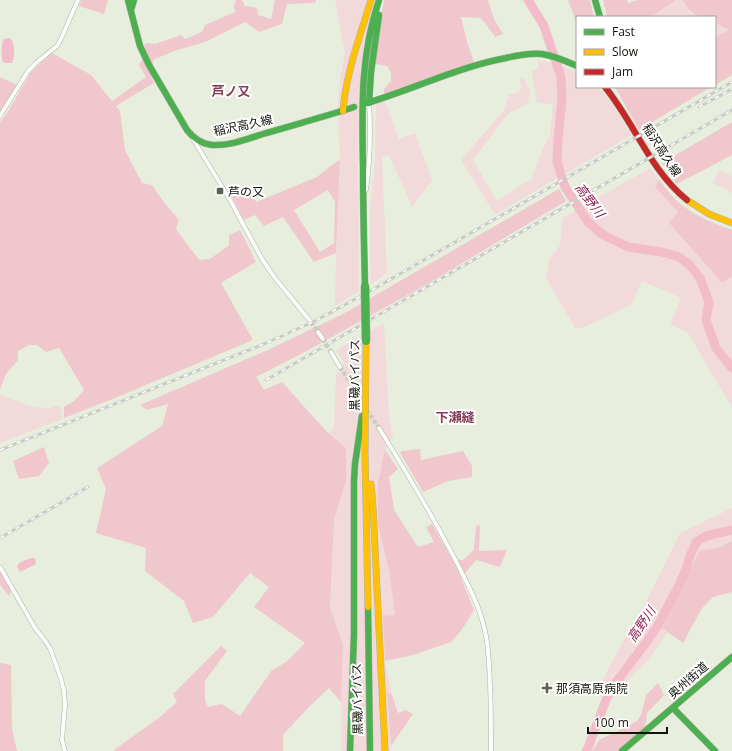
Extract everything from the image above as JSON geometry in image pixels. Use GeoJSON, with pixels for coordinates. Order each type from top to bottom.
{"type":"FeatureCollection","features":[{"type":"Feature","properties":{"kind":"main road"},"geometry":{"type":"LineString","coordinates":[[128,0],[140,46],[148,65],[178,117],[192,137]]}},
{"type":"Feature","properties":{"kind":"main road"},"geometry":{"type":"LineString","coordinates":[[131,10],[134,0]]}},
{"type":"Feature","properties":{"kind":"main road"},"geometry":{"type":"LineString","coordinates":[[343,111],[349,74],[371,0]]}},
{"type":"Feature","properties":{"kind":"main road"},"geometry":{"type":"LineString","coordinates":[[380,0],[367,103],[472,65],[528,54],[542,54],[576,66]]}},
{"type":"Feature","properties":{"kind":"main road","name":"黒磯バイパス"},"geometry":{"type":"LineString","coordinates":[[370,751],[365,454],[366,341],[362,126],[366,53],[374,15],[380,0]]}},
{"type":"Feature","properties":{"kind":"main road"},"geometry":{"type":"LineString","coordinates":[[595,0],[600,16]]}},
{"type":"Feature","properties":{"kind":"main road","name":"稲沢高久線"},"geometry":{"type":"LineString","coordinates":[[606,88],[617,102],[655,166],[674,188],[684,198],[707,214],[732,223]]}},
{"type":"Feature","properties":{"kind":"main road","name":"稲沢高久線"},"geometry":{"type":"LineString","coordinates":[[192,137],[207,144],[225,144],[286,128],[354,107]]}},
{"type":"Feature","properties":{"kind":"main road"},"geometry":{"type":"LineString","coordinates":[[350,751],[354,633],[354,481],[366,386]]}},
{"type":"Feature","properties":{"kind":"main road"},"geometry":{"type":"LineString","coordinates":[[365,454],[373,507],[385,751]]}},
{"type":"Feature","properties":{"kind":"main road","name":"奥州街道"},"geometry":{"type":"LineString","coordinates":[[622,751],[732,657]]}},
{"type":"Feature","properties":{"kind":"main road"},"geometry":{"type":"LineString","coordinates":[[673,708],[715,751]]}},
{"type":"Feature","properties":{"kind":"street"},"geometry":{"type":"LineString","coordinates":[[0,116],[28,71],[61,40],[78,0]]}},
{"type":"Feature","properties":{"kind":"street"},"geometry":{"type":"LineString","coordinates":[[363,212],[367,185],[371,129],[367,103]]}},
{"type":"Feature","properties":{"kind":"street"},"geometry":{"type":"LineString","coordinates":[[192,137],[230,200],[262,259],[275,278],[311,322]]}},
{"type":"Feature","properties":{"kind":"street"},"geometry":{"type":"LineString","coordinates":[[318,332],[323,339]]}},
{"type":"Feature","properties":{"kind":"street"},"geometry":{"type":"LineString","coordinates":[[331,352],[340,367]]}},
{"type":"Feature","properties":{"kind":"street"},"geometry":{"type":"LineString","coordinates":[[379,428],[434,518],[467,584],[480,615],[486,637],[488,653],[491,751]]}},
{"type":"Feature","properties":{"kind":"street"},"geometry":{"type":"LineString","coordinates":[[0,567],[35,628],[50,648],[61,679],[65,705],[62,740],[65,751]]}},
{"type":"Feature","properties":{"kind":"shaded area"},"geometry":{"type":"Polygon","coordinates":[[[82,0],[108,0],[104,14],[79,6],[82,0]]]}},
{"type":"Feature","properties":{"kind":"shaded area"},"geometry":{"type":"Polygon","coordinates":[[[236,0],[242,0],[245,6],[257,8],[258,15],[271,19],[275,0],[316,0],[315,3],[287,4],[282,24],[259,32],[245,22],[205,42],[174,51],[153,60],[152,79],[154,83],[116,106],[120,111],[125,150],[142,183],[152,185],[179,220],[176,229],[199,260],[210,259],[229,245],[229,235],[240,230],[256,262],[221,283],[253,340],[64,418],[64,407],[74,401],[84,390],[59,348],[46,352],[37,345],[29,345],[18,351],[18,360],[6,374],[0,389],[0,122],[6,115],[31,72],[52,53],[91,75],[112,101],[146,77],[139,65],[146,52],[144,45],[147,43],[155,44],[181,35],[185,39],[202,32],[205,25],[235,12],[234,5],[236,0]]]}},
{"type":"Feature","properties":{"kind":"shaded area"},"geometry":{"type":"Polygon","coordinates":[[[335,0],[374,0],[358,142],[359,291],[335,306],[340,160],[338,107],[340,79],[345,53],[335,0]]]}},
{"type":"Feature","properties":{"kind":"shaded area"},"geometry":{"type":"Polygon","coordinates":[[[384,0],[488,0],[494,19],[503,34],[495,37],[480,18],[461,17],[474,62],[384,95],[384,89],[391,81],[391,73],[387,66],[375,64],[384,0]]]}},
{"type":"Feature","properties":{"kind":"shaded area"},"geometry":{"type":"Polygon","coordinates":[[[568,0],[590,0],[594,16],[576,16],[576,21],[568,0]]]}},
{"type":"Feature","properties":{"kind":"shaded area"},"geometry":{"type":"Polygon","coordinates":[[[603,0],[627,0],[628,3],[637,0],[676,0],[652,16],[607,16],[603,0]]]}},
{"type":"Feature","properties":{"kind":"shaded area"},"geometry":{"type":"Polygon","coordinates":[[[676,0],[682,0],[691,13],[698,16],[652,16],[676,0]]]}},
{"type":"Feature","properties":{"kind":"shaded area"},"geometry":{"type":"Polygon","coordinates":[[[682,0],[732,0],[732,75],[716,84],[716,36],[729,30],[716,24],[716,16],[699,16],[689,10],[682,0]]]}},
{"type":"Feature","properties":{"kind":"shaded area"},"geometry":{"type":"Polygon","coordinates":[[[716,23],[730,30],[716,37],[716,23]]]}},
{"type":"Feature","properties":{"kind":"shaded area"},"geometry":{"type":"Polygon","coordinates":[[[4,39],[11,39],[14,47],[14,57],[12,63],[3,62],[2,57],[3,41],[4,39]]]}},
{"type":"Feature","properties":{"kind":"shaded area"},"geometry":{"type":"Polygon","coordinates":[[[537,60],[557,64],[576,72],[576,88],[599,88],[611,102],[632,135],[496,214],[461,160],[504,110],[509,94],[518,93],[522,87],[519,80],[523,78],[531,91],[527,104],[509,113],[473,160],[497,201],[532,178],[550,134],[553,104],[537,103],[532,70],[539,68],[537,60]]]}},
{"type":"Feature","properties":{"kind":"shaded area"},"geometry":{"type":"Polygon","coordinates":[[[0,77],[17,85],[0,111],[0,77]]]}},
{"type":"Feature","properties":{"kind":"shaded area"},"geometry":{"type":"Polygon","coordinates":[[[616,88],[709,88],[639,130],[616,88]]]}},
{"type":"Feature","properties":{"kind":"shaded area"},"geometry":{"type":"Polygon","coordinates":[[[385,101],[399,139],[415,133],[432,180],[412,207],[389,155],[382,158],[387,273],[370,285],[370,207],[375,160],[376,104],[385,101]]]}},
{"type":"Feature","properties":{"kind":"shaded area"},"geometry":{"type":"Polygon","coordinates":[[[732,122],[732,155],[677,184],[662,163],[732,122]]]}},
{"type":"Feature","properties":{"kind":"shaded area"},"geometry":{"type":"Polygon","coordinates":[[[340,160],[336,253],[314,262],[283,217],[264,226],[255,215],[244,220],[231,195],[248,187],[256,202],[317,177],[340,160]],[[328,190],[294,210],[320,252],[334,243],[335,202],[328,190]]]}},
{"type":"Feature","properties":{"kind":"shaded area"},"geometry":{"type":"Polygon","coordinates":[[[650,168],[659,180],[655,187],[678,212],[669,223],[722,283],[732,276],[732,408],[688,333],[670,324],[681,298],[642,281],[631,305],[582,328],[575,328],[546,278],[549,260],[560,245],[562,218],[650,168]]]}},
{"type":"Feature","properties":{"kind":"shaded area"},"geometry":{"type":"Polygon","coordinates":[[[719,170],[732,176],[732,193],[713,183],[719,170]]]}},
{"type":"Feature","properties":{"kind":"shaded area"},"geometry":{"type":"Polygon","coordinates":[[[659,180],[676,200],[688,210],[709,221],[732,230],[732,276],[722,283],[669,223],[678,212],[655,187],[659,180]]]}},
{"type":"Feature","properties":{"kind":"shaded area"},"geometry":{"type":"Polygon","coordinates":[[[559,189],[566,201],[429,283],[303,353],[256,377],[264,390],[282,382],[328,433],[346,448],[346,481],[334,520],[330,608],[343,645],[341,702],[329,688],[283,735],[283,751],[114,751],[160,717],[177,702],[173,694],[221,646],[227,651],[205,681],[205,701],[208,707],[222,704],[240,716],[272,670],[286,662],[305,643],[254,607],[269,587],[250,573],[213,617],[193,623],[184,601],[145,571],[146,548],[96,533],[106,489],[97,468],[162,426],[168,404],[147,410],[140,405],[270,349],[343,314],[559,189]]]}},
{"type":"Feature","properties":{"kind":"shaded area"},"geometry":{"type":"Polygon","coordinates":[[[384,323],[389,415],[393,437],[385,450],[389,570],[395,615],[383,617],[385,661],[392,695],[387,694],[391,751],[341,751],[343,645],[330,608],[334,520],[346,481],[346,448],[328,433],[334,428],[336,374],[344,363],[336,350],[384,323]]]}},
{"type":"Feature","properties":{"kind":"shaded area"},"geometry":{"type":"Polygon","coordinates":[[[0,395],[33,407],[50,408],[60,405],[62,419],[0,443],[0,395]]]}},
{"type":"Feature","properties":{"kind":"shaded area"},"geometry":{"type":"Polygon","coordinates":[[[44,447],[49,463],[39,476],[19,479],[13,461],[44,447]]]}},
{"type":"Feature","properties":{"kind":"shaded area"},"geometry":{"type":"Polygon","coordinates":[[[420,449],[421,460],[463,451],[472,466],[472,477],[448,481],[423,492],[400,453],[402,451],[420,449]]]}},
{"type":"Feature","properties":{"kind":"shaded area"},"geometry":{"type":"Polygon","coordinates":[[[385,450],[398,469],[389,477],[394,510],[418,547],[434,542],[426,527],[432,524],[452,559],[463,560],[474,550],[476,526],[480,525],[479,551],[507,550],[500,567],[476,560],[461,578],[474,610],[461,631],[451,642],[413,655],[385,661],[383,616],[395,615],[389,570],[378,524],[378,482],[385,450]]]}},
{"type":"Feature","properties":{"kind":"shaded area"},"geometry":{"type":"Polygon","coordinates":[[[732,508],[732,540],[721,547],[699,551],[662,628],[668,632],[648,660],[628,680],[618,693],[596,694],[622,643],[646,602],[680,533],[732,508]]]}},
{"type":"Feature","properties":{"kind":"shaded area"},"geometry":{"type":"Polygon","coordinates":[[[732,540],[732,592],[713,597],[702,608],[683,643],[662,628],[699,551],[721,547],[732,540]]]}},
{"type":"Feature","properties":{"kind":"shaded area"},"geometry":{"type":"Polygon","coordinates":[[[31,558],[35,558],[36,564],[20,572],[17,566],[18,564],[31,558]]]}},
{"type":"Feature","properties":{"kind":"shaded area"},"geometry":{"type":"Polygon","coordinates":[[[0,572],[11,591],[9,596],[0,585],[0,572]]]}},
{"type":"Feature","properties":{"kind":"shaded area"},"geometry":{"type":"Polygon","coordinates":[[[0,663],[11,665],[12,729],[17,751],[0,751],[0,663]]]}},
{"type":"Feature","properties":{"kind":"shaded area"},"geometry":{"type":"Polygon","coordinates":[[[658,683],[664,695],[647,713],[645,728],[619,751],[592,751],[599,740],[637,721],[641,715],[646,695],[658,683]]]}},
{"type":"Feature","properties":{"kind":"shaded area"},"geometry":{"type":"Polygon","coordinates":[[[387,693],[392,695],[398,713],[406,710],[413,714],[391,746],[387,693]]]}},
{"type":"Feature","properties":{"kind":"waterway","name":"高野川"},"geometry":{"type":"LineString","coordinates":[[528,0],[544,26],[561,77],[562,99],[557,162],[565,187],[588,222],[603,235],[628,247],[662,252],[679,257],[689,264],[700,278],[709,302],[706,320],[716,348],[732,368]]}},
{"type":"Feature","properties":{"kind":"waterway","name":"高野川"},"geometry":{"type":"LineString","coordinates":[[586,751],[613,686],[657,627],[680,583],[696,542],[706,536],[732,530]]}},
{"type":"Feature","properties":{"kind":"tunnel"},"geometry":{"type":"LineString","coordinates":[[311,322],[318,332]]}},
{"type":"Feature","properties":{"kind":"tunnel"},"geometry":{"type":"LineString","coordinates":[[323,339],[331,352]]}},
{"type":"Feature","properties":{"kind":"tunnel"},"geometry":{"type":"LineString","coordinates":[[340,367],[364,404]]}},
{"type":"Feature","properties":{"kind":"tunnel"},"geometry":{"type":"LineString","coordinates":[[367,410],[379,428]]}},
{"type":"Feature","properties":{"kind":"railway"},"geometry":{"type":"LineString","coordinates":[[0,450],[264,344],[315,321],[372,290],[732,82]]}},
{"type":"Feature","properties":{"kind":"railway"},"geometry":{"type":"LineString","coordinates":[[699,107],[732,89]]}},
{"type":"Feature","properties":{"kind":"railway"},"geometry":{"type":"LineString","coordinates":[[266,380],[732,110]]}},
{"type":"Feature","properties":{"kind":"railway"},"geometry":{"type":"LineString","coordinates":[[0,538],[88,487]]}},
{"type":"Feature","properties":{"kind":"traffic: fast"},"geometry":{"type":"LineString","coordinates":[[128,0],[140,46],[149,65],[187,130],[192,136],[201,142],[212,145],[232,143],[354,107]]}},
{"type":"Feature","properties":{"kind":"traffic: fast"},"geometry":{"type":"LineString","coordinates":[[131,10],[134,0]]}},
{"type":"Feature","properties":{"kind":"traffic: fast"},"geometry":{"type":"LineString","coordinates":[[365,286],[362,124],[365,62],[368,42],[379,0]]}},
{"type":"Feature","properties":{"kind":"traffic: fast"},"geometry":{"type":"LineString","coordinates":[[595,0],[600,16]]}},
{"type":"Feature","properties":{"kind":"traffic: fast"},"geometry":{"type":"LineString","coordinates":[[369,103],[371,72],[379,15]]}},
{"type":"Feature","properties":{"kind":"traffic: fast"},"geometry":{"type":"LineString","coordinates":[[367,103],[471,67],[520,55],[542,54],[576,66]]}},
{"type":"Feature","properties":{"kind":"traffic: fast"},"geometry":{"type":"LineString","coordinates":[[365,286],[366,341]]}},
{"type":"Feature","properties":{"kind":"traffic: fast"},"geometry":{"type":"LineString","coordinates":[[350,751],[354,633],[354,481],[362,416]]}},
{"type":"Feature","properties":{"kind":"traffic: fast"},"geometry":{"type":"LineString","coordinates":[[368,607],[370,751]]}},
{"type":"Feature","properties":{"kind":"traffic: fast"},"geometry":{"type":"LineString","coordinates":[[622,751],[732,657]]}},
{"type":"Feature","properties":{"kind":"traffic: fast"},"geometry":{"type":"LineString","coordinates":[[673,708],[715,751]]}},
{"type":"Feature","properties":{"kind":"traffic: slow"},"geometry":{"type":"LineString","coordinates":[[343,111],[350,69],[371,0]]}},
{"type":"Feature","properties":{"kind":"traffic: slow"},"geometry":{"type":"LineString","coordinates":[[687,200],[709,214],[732,223]]}},
{"type":"Feature","properties":{"kind":"traffic: slow"},"geometry":{"type":"LineString","coordinates":[[366,341],[365,454],[368,607]]}},
{"type":"Feature","properties":{"kind":"traffic: slow"},"geometry":{"type":"LineString","coordinates":[[371,484],[385,751]]}},
{"type":"Feature","properties":{"kind":"traffic: jam"},"geometry":{"type":"LineString","coordinates":[[606,88],[616,101],[663,175],[687,200]]}},
{"type":"Feature","properties":{"kind":"place","name":"芦の又"},"geometry":{"type":"Point","coordinates":[220,191]}},
{"type":"Feature","properties":{"kind":"place","name":"那須高原病院"},"geometry":{"type":"Point","coordinates":[547,688]}},
{"type":"Feature","properties":{"kind":"district","name":"芦ノ又"},"geometry":{"type":"Point","coordinates":[231,91]}},
{"type":"Feature","properties":{"kind":"district","name":"下瀬縫"},"geometry":{"type":"Point","coordinates":[455,417]}}]}
